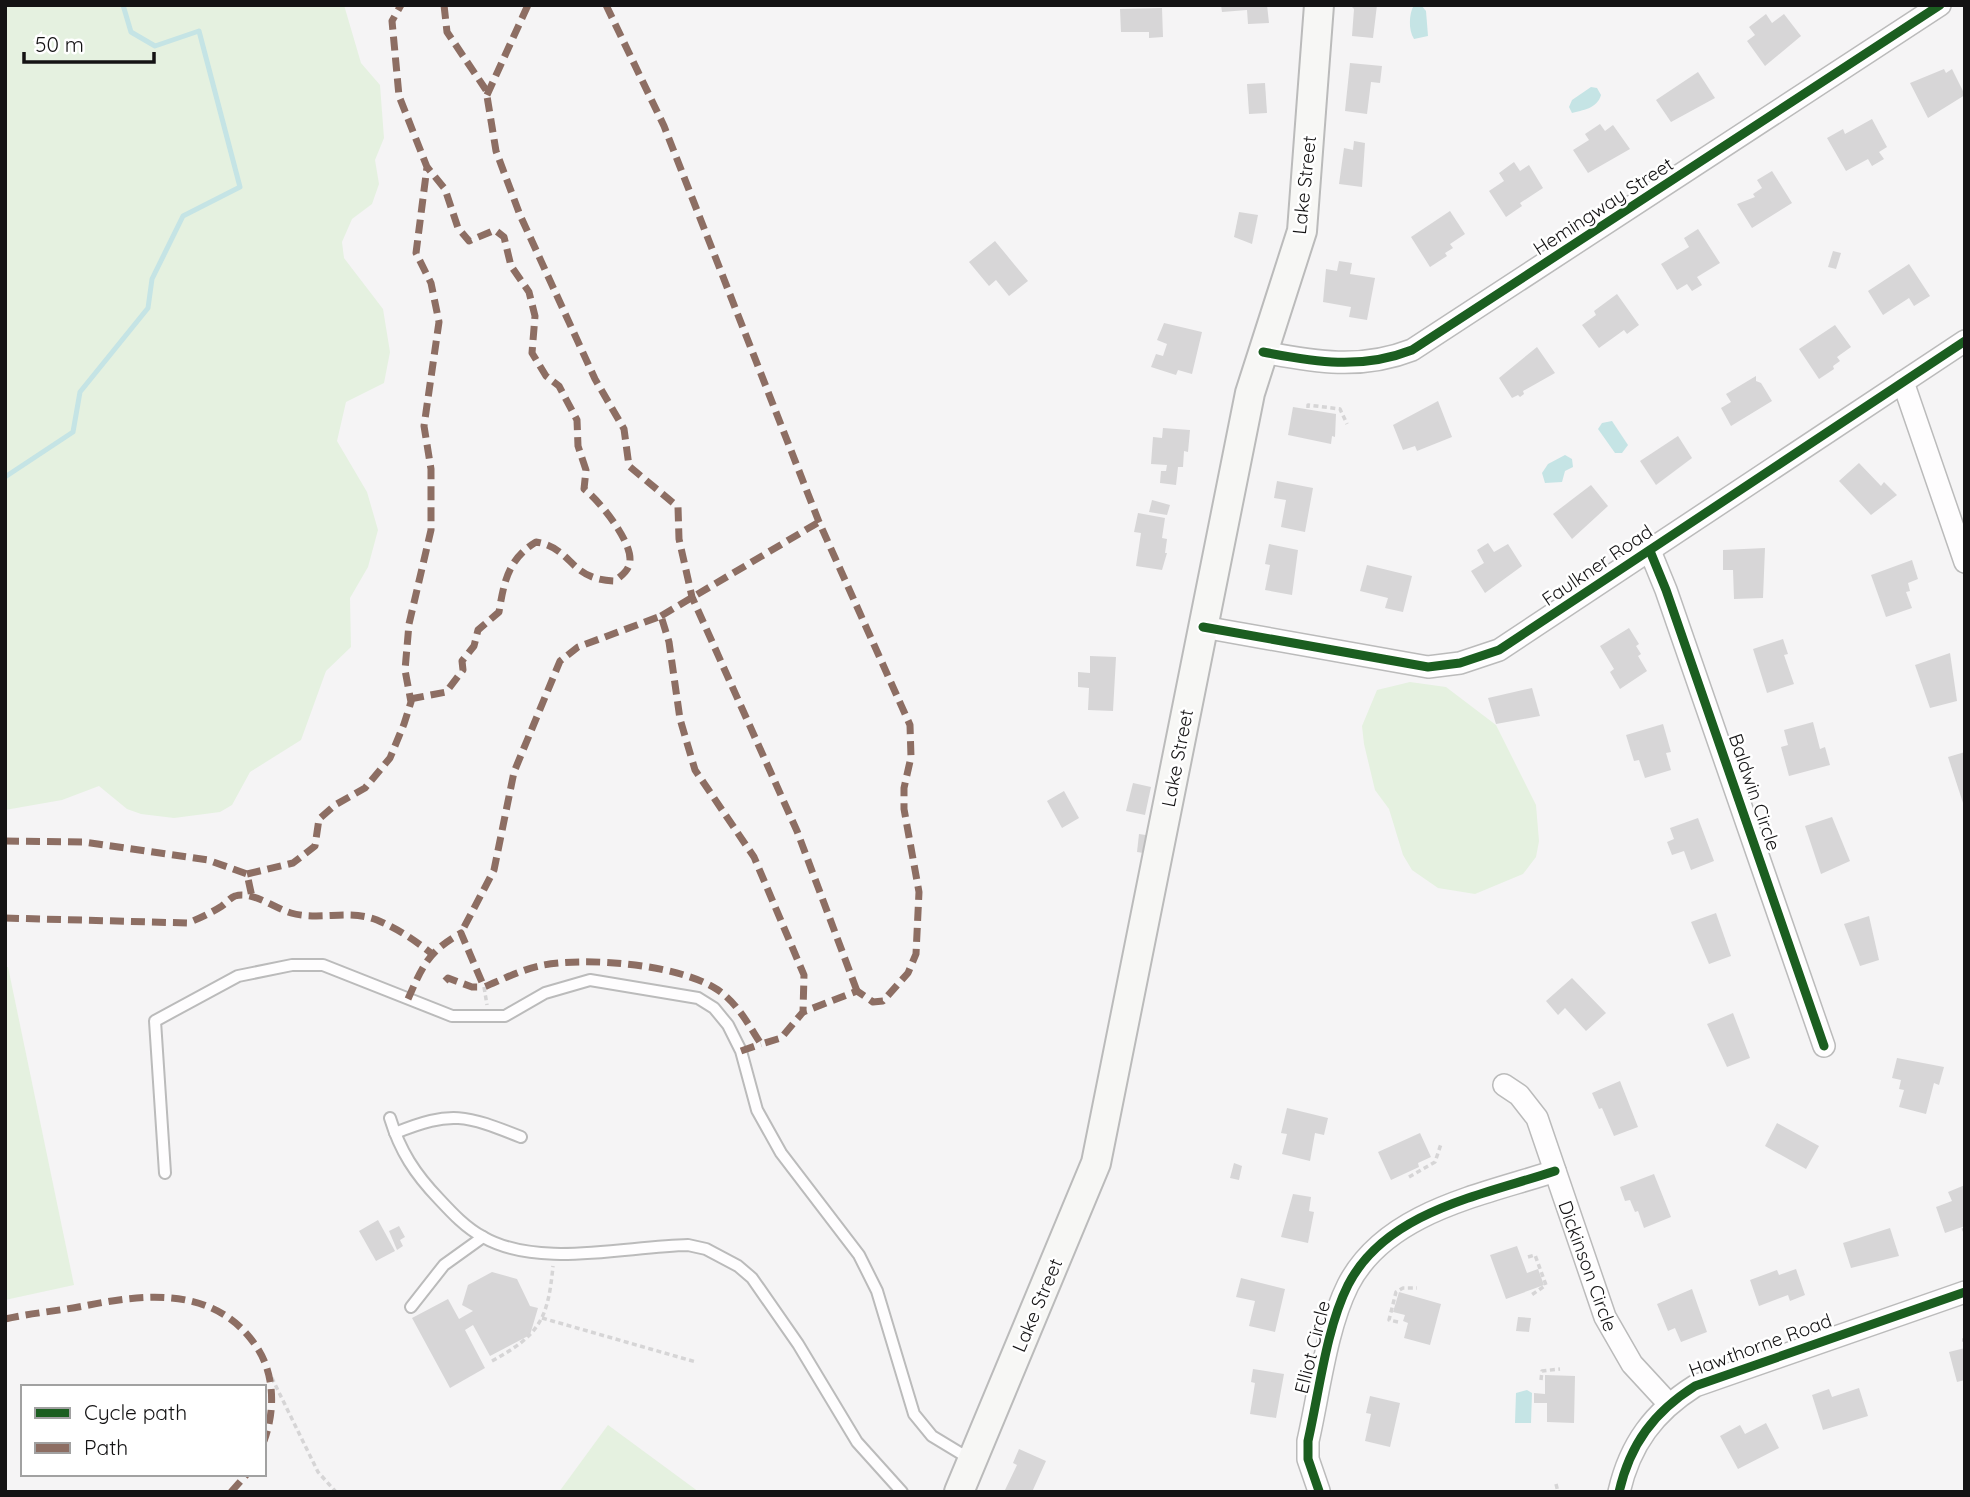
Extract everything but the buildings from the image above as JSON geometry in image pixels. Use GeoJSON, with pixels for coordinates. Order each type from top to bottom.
{"type":"FeatureCollection","features":[{"type":"Feature","properties":{"kind":"main road","name":"Lake Street"},"geometry":{"type":"LineString","coordinates":[[959,1492],[1096,1164],[1250,394],[1302,231],[1319,5]]}},
{"type":"Feature","properties":{"kind":"street","name":"Hemingway Street"},"geometry":{"type":"LineString","coordinates":[[1263,352],[1339,364],[1389,359],[1412,350],[1940,5]]}},
{"type":"Feature","properties":{"kind":"street","name":"Faulkner Road"},"geometry":{"type":"LineString","coordinates":[[1203,627],[1422,666],[1461,663],[1499,650],[1965,341]]}},
{"type":"Feature","properties":{"kind":"street"},"geometry":{"type":"LineString","coordinates":[[1903,382],[1965,562]]}},
{"type":"Feature","properties":{"kind":"street","name":"Baldwin Circle"},"geometry":{"type":"LineString","coordinates":[[1650,551],[1824,1046]]}},
{"type":"Feature","properties":{"kind":"street","name":"Dickinson Circle"},"geometry":{"type":"LineString","coordinates":[[1504,1085],[1519,1095],[1536,1118],[1595,1291],[1615,1338],[1632,1364],[1668,1403]]}},
{"type":"Feature","properties":{"kind":"street","name":"Elliot Circle"},"geometry":{"type":"LineString","coordinates":[[1320,1491],[1308,1459],[1307,1441],[1336,1319],[1357,1270],[1381,1244],[1410,1222],[1555,1171]]}},
{"type":"Feature","properties":{"kind":"street","name":"Hawthorne Road"},"geometry":{"type":"LineString","coordinates":[[1619,1492],[1635,1446],[1649,1423],[1668,1403],[1695,1386],[1965,1292]]}},
{"type":"Feature","properties":{"kind":"lane"},"geometry":{"type":"LineString","coordinates":[[165,1173],[155,1021],[238,976],[292,965],[323,965],[452,1016],[479,1018],[505,1016],[545,993],[590,980],[698,998],[715,1008],[728,1025],[741,1051],[757,1110],[782,1153],[844,1233],[877,1291],[914,1414],[932,1436],[972,1460]]}},
{"type":"Feature","properties":{"kind":"lane"},"geometry":{"type":"LineString","coordinates":[[395,1133],[430,1118],[449,1116],[474,1119],[521,1137]]}},
{"type":"Feature","properties":{"kind":"lane"},"geometry":{"type":"LineString","coordinates":[[390,1118],[404,1155],[425,1184],[483,1237],[520,1249],[554,1254],[688,1245],[706,1249],[738,1266],[752,1278],[770,1302],[857,1442],[902,1492]]}},
{"type":"Feature","properties":{"kind":"lane"},"geometry":{"type":"LineString","coordinates":[[411,1307],[444,1265],[483,1237]]}},
{"type":"Feature","properties":{"kind":"path"},"geometry":{"type":"LineString","coordinates":[[1308,408],[1308,405],[1340,409],[1347,424]]}},
{"type":"Feature","properties":{"kind":"path"},"geometry":{"type":"LineString","coordinates":[[1409,1177],[1435,1162],[1441,1144]]}},
{"type":"Feature","properties":{"kind":"path"},"geometry":{"type":"LineString","coordinates":[[492,1361],[520,1346],[540,1325],[551,1287],[554,1254]]}},
{"type":"Feature","properties":{"kind":"path"},"geometry":{"type":"LineString","coordinates":[[1528,1257],[1535,1255],[1546,1285],[1530,1296]]}},
{"type":"Feature","properties":{"kind":"path"},"geometry":{"type":"LineString","coordinates":[[1398,1322],[1389,1320],[1396,1292],[1403,1288],[1417,1288]]}},
{"type":"Feature","properties":{"kind":"path"},"geometry":{"type":"LineString","coordinates":[[542,1318],[696,1362]]}},
{"type":"Feature","properties":{"kind":"path"},"geometry":{"type":"LineString","coordinates":[[1541,1380],[1542,1371],[1560,1369]]}},
{"type":"Feature","properties":{"kind":"path"},"geometry":{"type":"LineString","coordinates":[[268,1370],[318,1472],[335,1492]]}},
{"type":"Feature","properties":{"kind":"path"},"geometry":{"type":"LineString","coordinates":[[1556,1484],[1558,1492]]}},
{"type":"Feature","properties":{"kind":"green space"},"geometry":{"type":"Polygon","coordinates":[[[5,5],[344,5],[361,63],[380,85],[384,138],[375,160],[379,184],[372,204],[352,219],[342,242],[344,258],[383,309],[390,352],[384,383],[346,402],[337,441],[367,492],[378,530],[368,567],[350,598],[351,647],[326,671],[301,740],[250,772],[232,805],[220,812],[174,818],[141,814],[127,809],[99,786],[62,800],[5,810],[5,5]]]}},
{"type":"Feature","properties":{"kind":"green space"},"geometry":{"type":"Polygon","coordinates":[[[1410,682],[1446,687],[1496,725],[1536,805],[1539,841],[1536,857],[1523,874],[1475,894],[1438,888],[1412,870],[1403,855],[1389,809],[1375,790],[1362,726],[1377,690],[1410,682]]]}},
{"type":"Feature","properties":{"kind":"green space"},"geometry":{"type":"Polygon","coordinates":[[[5,967],[8,967],[74,1285],[5,1300],[5,967]]]}},
{"type":"Feature","properties":{"kind":"green space"},"geometry":{"type":"Polygon","coordinates":[[[608,1425],[699,1492],[559,1492],[608,1425]]]}},
{"type":"Feature","properties":{"kind":"water"},"geometry":{"type":"Polygon","coordinates":[[[1414,5],[1421,5],[1426,11],[1428,36],[1414,39],[1412,35],[1410,22],[1414,5]]]}},
{"type":"Feature","properties":{"kind":"water"},"geometry":{"type":"Polygon","coordinates":[[[1591,87],[1597,88],[1601,95],[1599,100],[1589,108],[1572,113],[1569,107],[1572,100],[1591,87]]]}},
{"type":"Feature","properties":{"kind":"water"},"geometry":{"type":"Polygon","coordinates":[[[1612,421],[1628,445],[1622,453],[1615,453],[1598,429],[1602,423],[1612,421]]]}},
{"type":"Feature","properties":{"kind":"water"},"geometry":{"type":"Polygon","coordinates":[[[1565,455],[1572,459],[1573,467],[1565,471],[1562,482],[1545,483],[1542,473],[1548,464],[1565,455]]]}},
{"type":"Feature","properties":{"kind":"water"},"geometry":{"type":"Polygon","coordinates":[[[1527,1390],[1532,1393],[1531,1423],[1515,1423],[1516,1393],[1527,1390]]]}},
{"type":"Feature","properties":{"kind":"waterway"},"geometry":{"type":"LineString","coordinates":[[5,477],[73,432],[80,392],[148,308],[152,279],[183,216],[240,187],[199,31],[155,46],[131,32],[123,5]]}},
{"type":"Feature","properties":{"kind":"marked path"},"geometry":{"type":"LineString","coordinates":[[247,874],[293,863],[315,846],[319,819],[335,805],[365,788],[390,758],[411,702],[405,670],[409,624],[431,530],[431,469],[424,426],[439,322],[431,283],[416,253],[427,167],[399,96],[392,21],[401,5]]}},
{"type":"Feature","properties":{"kind":"marked path"},"geometry":{"type":"LineString","coordinates":[[444,5],[447,32],[486,90],[496,151],[520,215],[595,379],[624,429],[629,466],[678,507],[679,539],[692,597],[797,831],[857,991]]}},
{"type":"Feature","properties":{"kind":"marked path"},"geometry":{"type":"LineString","coordinates":[[487,95],[528,5]]}},
{"type":"Feature","properties":{"kind":"marked path"},"geometry":{"type":"LineString","coordinates":[[606,5],[664,126],[819,522],[910,725],[911,757],[904,788],[904,809],[919,892],[916,954],[908,973],[883,1001],[873,1002],[857,991],[803,1012]]}},
{"type":"Feature","properties":{"kind":"marked path"},"geometry":{"type":"LineString","coordinates":[[410,699],[446,692],[463,670],[462,661],[474,646],[478,630],[499,612],[513,564],[536,542],[557,550],[580,570],[600,579],[615,581],[630,563],[625,541],[613,521],[584,489],[586,470],[578,446],[577,420],[559,386],[546,376],[532,353],[535,316],[529,292],[511,266],[504,237],[495,230],[469,241],[458,228],[445,189],[427,167]]}},
{"type":"Feature","properties":{"kind":"marked path"},"geometry":{"type":"LineString","coordinates":[[661,616],[819,522]]}},
{"type":"Feature","properties":{"kind":"marked path"},"geometry":{"type":"LineString","coordinates":[[408,999],[428,960],[461,933],[484,987],[525,970],[558,963],[605,962],[656,968],[701,981],[718,990],[737,1008],[761,1044],[781,1038],[803,1012],[804,975],[754,857],[695,770],[680,719],[669,642],[661,616],[578,647],[560,661],[514,772],[494,870],[461,933]]}},
{"type":"Feature","properties":{"kind":"marked path"},"geometry":{"type":"LineString","coordinates":[[5,841],[84,842],[208,860],[247,874],[252,897]]}},
{"type":"Feature","properties":{"kind":"marked path"},"geometry":{"type":"LineString","coordinates":[[5,918],[188,923],[218,909],[233,897],[242,895],[291,913],[312,916],[356,915],[377,920],[431,953]]}},
{"type":"Feature","properties":{"kind":"marked path"},"geometry":{"type":"LineString","coordinates":[[445,981],[448,978],[472,987],[484,987]]}},
{"type":"Feature","properties":{"kind":"marked path"},"geometry":{"type":"LineString","coordinates":[[741,1051],[761,1044]]}},
{"type":"Feature","properties":{"kind":"marked path"},"geometry":{"type":"LineString","coordinates":[[5,1319],[132,1298],[180,1299],[202,1304],[223,1314],[242,1329],[264,1360],[272,1394],[266,1436]]}},
{"type":"Feature","properties":{"kind":"marked path"},"geometry":{"type":"LineString","coordinates":[[231,1492],[245,1476]]}},
{"type":"Feature","properties":{"kind":"cycle path"},"geometry":{"type":"LineString","coordinates":[[1263,352],[1301,359],[1356,362],[1412,350],[1940,5]]}},
{"type":"Feature","properties":{"kind":"cycle path"},"geometry":{"type":"LineString","coordinates":[[1203,627],[1428,667],[1460,663],[1499,650],[1965,341]]}},
{"type":"Feature","properties":{"kind":"cycle path"},"geometry":{"type":"LineString","coordinates":[[1650,551],[1666,590],[1824,1046]]}},
{"type":"Feature","properties":{"kind":"cycle path"},"geometry":{"type":"LineString","coordinates":[[1319,1491],[1308,1459],[1308,1441],[1334,1321],[1348,1285],[1365,1260],[1386,1239],[1439,1209],[1555,1171]]}},
{"type":"Feature","properties":{"kind":"cycle path"},"geometry":{"type":"LineString","coordinates":[[1619,1492],[1630,1459],[1646,1431],[1667,1407],[1695,1386],[1965,1292]]}}]}
